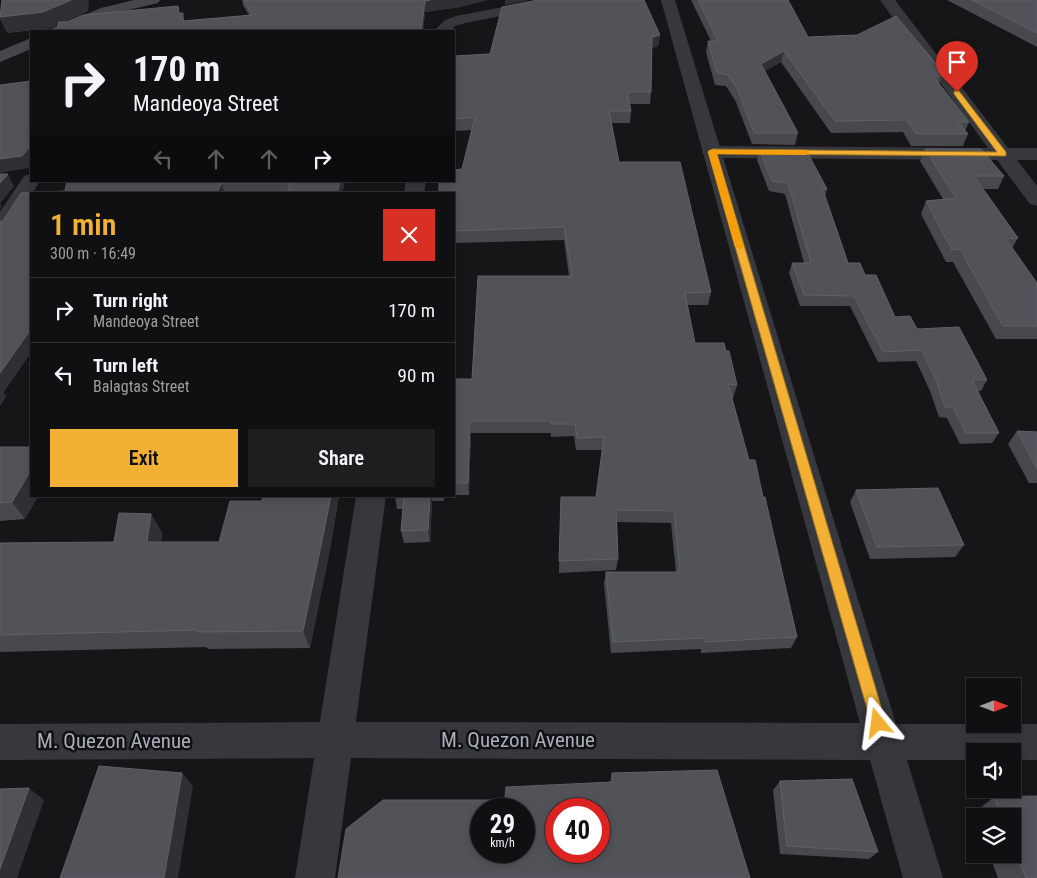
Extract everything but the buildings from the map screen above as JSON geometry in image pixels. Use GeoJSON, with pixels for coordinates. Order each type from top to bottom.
{"type":"FeatureCollection","features":[{"type":"Feature","properties":{"kind":"main road"},"geometry":{"type":"LineString","coordinates":[[60,30],[106,11],[153,0]]}},
{"type":"Feature","properties":{"kind":"main road"},"geometry":{"type":"LineString","coordinates":[[0,57],[30,43]]}},
{"type":"Feature","properties":{"kind":"street"},"geometry":{"type":"LineString","coordinates":[[446,27],[461,19],[564,0]]}},
{"type":"Feature","properties":{"kind":"street"},"geometry":{"type":"LineString","coordinates":[[668,0],[923,878]]}},
{"type":"Feature","properties":{"kind":"street"},"geometry":{"type":"LineString","coordinates":[[887,0],[1037,200]]}},
{"type":"Feature","properties":{"kind":"street"},"geometry":{"type":"LineString","coordinates":[[712,152],[1037,154]]}},
{"type":"Feature","properties":{"kind":"street"},"geometry":{"type":"LineString","coordinates":[[8,179],[30,178]]}},
{"type":"Feature","properties":{"kind":"street"},"geometry":{"type":"LineString","coordinates":[[0,228],[30,180]]}},
{"type":"Feature","properties":{"kind":"street"},"geometry":{"type":"LineString","coordinates":[[315,878],[370,497]]}},
{"type":"Feature","properties":{"kind":"street","name":"M. Quezon Avenue"},"geometry":{"type":"LineString","coordinates":[[0,742],[336,740],[1037,742]]}},
{"type":"Feature","properties":{"kind":"slow traffic"},"geometry":{"type":"LineString","coordinates":[[740,247],[712,152],[806,152]]}},
{"type":"Feature","properties":{"kind":"route"},"geometry":{"type":"LineString","coordinates":[[878,723],[712,152],[1003,154],[957,92]]}}]}
